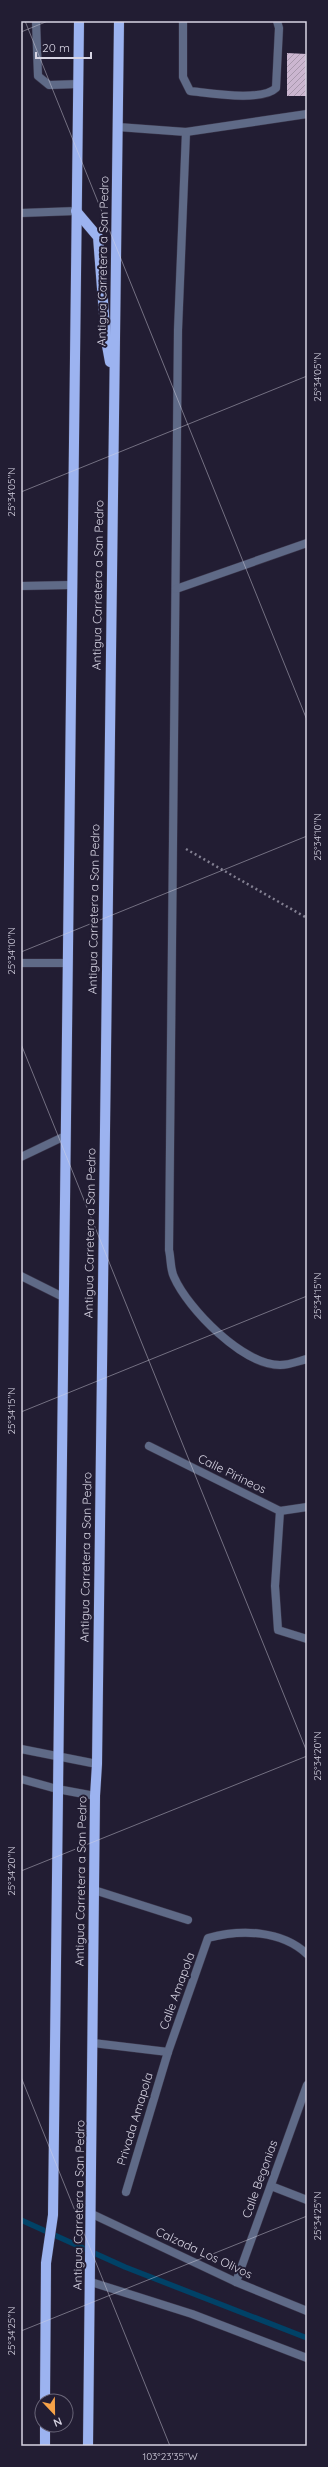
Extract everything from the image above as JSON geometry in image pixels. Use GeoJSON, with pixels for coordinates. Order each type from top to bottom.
{"type":"FeatureCollection","features":[{"type":"Feature","properties":{"kind":"main road","name":"Antigua Carretera a San Pedro"},"geometry":{"type":"LineString","coordinates":[[45,2393],[46,2262],[53,2215],[71,585],[79,21]]}},
{"type":"Feature","properties":{"kind":"main road","name":"Antigua Carretera a San Pedro"},"geometry":{"type":"LineString","coordinates":[[88,2446],[92,2239],[95,1796],[97,1764],[119,21]]}},
{"type":"Feature","properties":{"kind":"main road"},"geometry":{"type":"LineString","coordinates":[[76,211],[98,237],[106,340],[114,385]]}},
{"type":"Feature","properties":{"kind":"main road"},"geometry":{"type":"LineString","coordinates":[[45,2433],[45,2446]]}},
{"type":"Feature","properties":{"kind":"street"},"geometry":{"type":"LineString","coordinates":[[36,21],[38,76],[49,85],[79,84]]}},
{"type":"Feature","properties":{"kind":"street"},"geometry":{"type":"LineString","coordinates":[[183,21],[183,77],[190,91],[260,95],[272,92],[276,88],[277,21]]}},
{"type":"Feature","properties":{"kind":"street"},"geometry":{"type":"LineString","coordinates":[[118,126],[186,132],[307,114]]}},
{"type":"Feature","properties":{"kind":"street"},"geometry":{"type":"LineString","coordinates":[[186,132],[178,330],[169,1250],[173,1276],[195,1308],[231,1344],[250,1356],[281,1365],[307,1359]]}},
{"type":"Feature","properties":{"kind":"street"},"geometry":{"type":"LineString","coordinates":[[21,212],[76,211]]}},
{"type":"Feature","properties":{"kind":"street"},"geometry":{"type":"LineString","coordinates":[[176,589],[307,543]]}},
{"type":"Feature","properties":{"kind":"street"},"geometry":{"type":"LineString","coordinates":[[21,586],[71,585]]}},
{"type":"Feature","properties":{"kind":"street"},"geometry":{"type":"LineString","coordinates":[[21,963],[67,963]]}},
{"type":"Feature","properties":{"kind":"street"},"geometry":{"type":"LineString","coordinates":[[21,1157],[65,1136]]}},
{"type":"Feature","properties":{"kind":"street"},"geometry":{"type":"LineString","coordinates":[[21,1276],[63,1297]]}},
{"type":"Feature","properties":{"kind":"street","name":"Calle Pirineos"},"geometry":{"type":"LineString","coordinates":[[149,1446],[280,1511]]}},
{"type":"Feature","properties":{"kind":"street"},"geometry":{"type":"LineString","coordinates":[[307,1507],[280,1511],[275,1586],[278,1630],[307,1639]]}},
{"type":"Feature","properties":{"kind":"street"},"geometry":{"type":"LineString","coordinates":[[21,1749],[58,1758],[97,1764]]}},
{"type":"Feature","properties":{"kind":"street"},"geometry":{"type":"LineString","coordinates":[[21,1779],[57,1789],[95,1796]]}},
{"type":"Feature","properties":{"kind":"street"},"geometry":{"type":"LineString","coordinates":[[94,1890],[188,1920]]}},
{"type":"Feature","properties":{"kind":"street","name":"Calle Amapola"},"geometry":{"type":"LineString","coordinates":[[168,2052],[208,1938],[225,1933],[263,1932],[300,1947],[307,1954]]}},
{"type":"Feature","properties":{"kind":"street"},"geometry":{"type":"LineString","coordinates":[[93,2043],[168,2052]]}},
{"type":"Feature","properties":{"kind":"street","name":"Privada Amapola"},"geometry":{"type":"LineString","coordinates":[[126,2192],[168,2052]]}},
{"type":"Feature","properties":{"kind":"street","name":"Calle Begonias"},"geometry":{"type":"LineString","coordinates":[[236,2282],[307,2088]]}},
{"type":"Feature","properties":{"kind":"street"},"geometry":{"type":"LineString","coordinates":[[270,2186],[307,2200]]}},
{"type":"Feature","properties":{"kind":"street","name":"Calzada Los Olivos"},"geometry":{"type":"LineString","coordinates":[[92,2214],[236,2282],[307,2311]]}},
{"type":"Feature","properties":{"kind":"street"},"geometry":{"type":"LineString","coordinates":[[91,2278],[192,2314],[307,2358]]}},
{"type":"Feature","properties":{"kind":"path"},"geometry":{"type":"LineString","coordinates":[[173,842],[307,918]]}},
{"type":"Feature","properties":{"kind":"building"},"geometry":{"type":"Polygon","coordinates":[[[287,53],[307,54],[307,96],[287,96],[287,53]]]}},
{"type":"Feature","properties":{"kind":"waterway"},"geometry":{"type":"LineString","coordinates":[[21,2220],[125,2267],[307,2338]]}}]}
